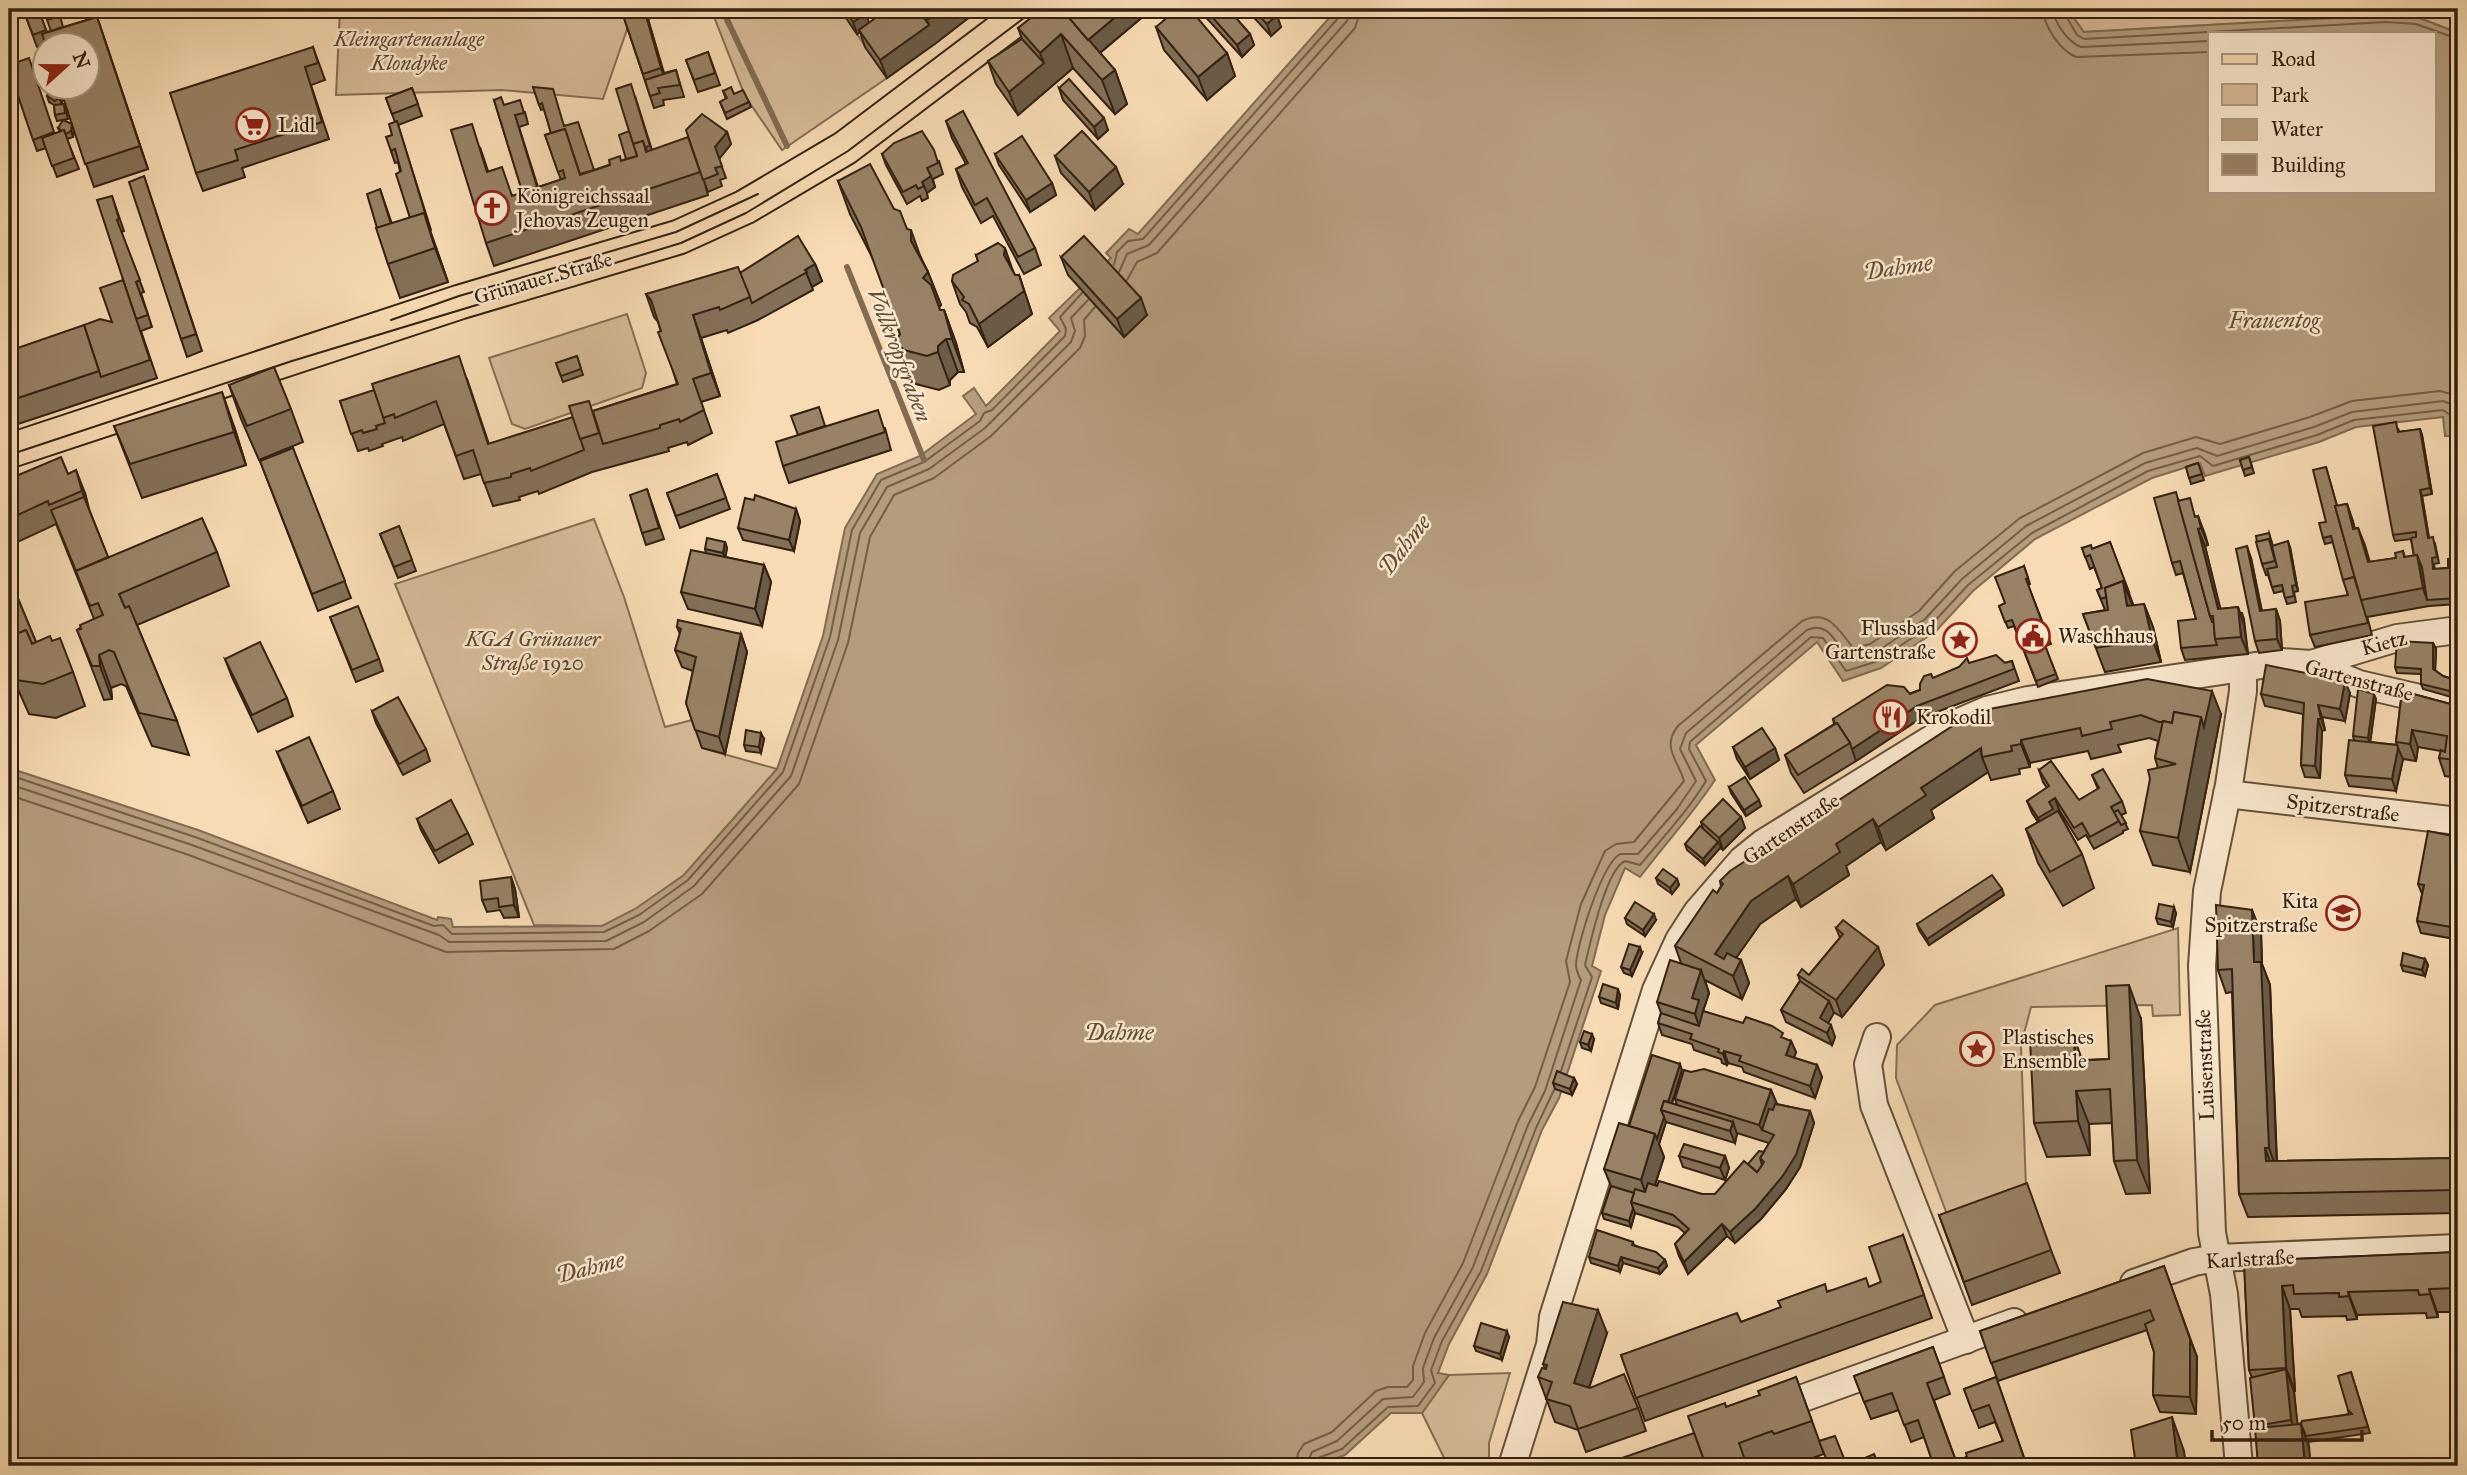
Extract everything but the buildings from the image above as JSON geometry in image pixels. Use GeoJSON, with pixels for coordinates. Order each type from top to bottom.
{"type":"FeatureCollection","features":[{"type":"Feature","properties":{"kind":"main road","name":"Grünauer Straße"},"geometry":{"type":"LineString","coordinates":[[9,451],[460,302],[679,237],[746,207],[834,156],[1029,9]]}},
{"type":"Feature","properties":{"kind":"street","name":"Kietz"},"geometry":{"type":"LineString","coordinates":[[2311,664],[2398,638],[2458,630]]}},
{"type":"Feature","properties":{"kind":"street","name":"Gartenstraße"},"geometry":{"type":"LineString","coordinates":[[1512,1466],[1550,1345],[1553,1317],[1656,990],[1679,940],[1723,880],[1763,842],[1957,723],[1987,710],[2040,697],[2282,662],[2311,664],[2359,684],[2458,707]]}},
{"type":"Feature","properties":{"kind":"street","name":"Luisenstraße"},"geometry":{"type":"LineString","coordinates":[[2239,1466],[2224,1294],[2212,1233],[2203,966],[2207,895],[2227,794],[2243,691],[2243,666]]}},
{"type":"Feature","properties":{"kind":"street","name":"Spitzerstraße"},"geometry":{"type":"LineString","coordinates":[[2227,794],[2458,821]]}},
{"type":"Feature","properties":{"kind":"street"},"geometry":{"type":"LineString","coordinates":[[1877,1037],[1868,1064],[1874,1105],[1966,1340]]}},
{"type":"Feature","properties":{"kind":"street","name":"Karlstraße"},"geometry":{"type":"LineString","coordinates":[[2108,1289],[2194,1262],[2217,1258],[2458,1248]]}},
{"type":"Feature","properties":{"kind":"street"},"geometry":{"type":"LineString","coordinates":[[1752,1416],[2044,1311]]}},
{"type":"Feature","properties":{"kind":"green space","name":"Kleingartenanlage Klondyke"},"geometry":{"type":"Polygon","coordinates":[[[340,9],[634,9],[603,99],[502,90],[336,95],[340,9]]]}},
{"type":"Feature","properties":{"kind":"green space"},"geometry":{"type":"Polygon","coordinates":[[[711,9],[840,9],[887,78],[782,150],[745,96],[711,9]]]}},
{"type":"Feature","properties":{"kind":"green space"},"geometry":{"type":"Polygon","coordinates":[[[2067,9],[2458,9],[2458,33],[2417,17],[2387,15],[2084,32],[2067,9]]]}},
{"type":"Feature","properties":{"kind":"green space"},"geometry":{"type":"Polygon","coordinates":[[[627,314],[646,373],[642,388],[525,429],[512,424],[489,358],[627,314]]]}},
{"type":"Feature","properties":{"kind":"green space","name":"KGA Grünauer Straße 1920"},"geometry":{"type":"Polygon","coordinates":[[[594,519],[624,597],[665,727],[692,720],[702,748],[777,769],[684,875],[636,909],[603,926],[534,925],[395,584],[594,519]]]}},
{"type":"Feature","properties":{"kind":"green space"},"geometry":{"type":"Polygon","coordinates":[[[2178,928],[2180,1015],[2153,1016],[2152,1005],[2031,1007],[2021,1045],[2026,1188],[1948,1217],[1896,1078],[1897,1045],[1935,1005],[2178,928]]]}},
{"type":"Feature","properties":{"kind":"green space"},"geometry":{"type":"Polygon","coordinates":[[[1510,1373],[1489,1443],[1489,1466],[1448,1466],[1422,1413],[1449,1375],[1510,1373]]]}},
{"type":"Feature","properties":{"kind":"water","name":"Dahme"},"geometry":{"type":"Polygon","coordinates":[[[1337,9],[2067,9],[2084,32],[2387,15],[2417,17],[2458,33],[2458,436],[2445,436],[2443,417],[2356,427],[2319,442],[2205,476],[2200,463],[2152,478],[2035,539],[1973,591],[1936,631],[1881,668],[1843,681],[1817,642],[1696,745],[1715,780],[1640,877],[1625,868],[1605,915],[1592,966],[1601,971],[1559,1098],[1542,1130],[1487,1274],[1449,1344],[1438,1373],[1449,1375],[1422,1413],[1391,1413],[1345,1455],[1313,1466],[9,1466],[9,768],[198,830],[437,920],[438,917],[451,919],[453,927],[602,926],[635,909],[684,875],[777,769],[823,636],[845,528],[877,474],[920,456],[976,414],[963,396],[974,388],[986,406],[1060,331],[1049,318],[1111,258],[1106,253],[1129,229],[1138,234],[1337,9]]]}},
{"type":"Feature","properties":{"kind":"waterway","name":"Vollkropfgraben"},"geometry":{"type":"LineString","coordinates":[[722,9],[787,146]]}},
{"type":"Feature","properties":{"kind":"waterway","name":"Vollkropfgraben"},"geometry":{"type":"LineString","coordinates":[[847,267],[924,460]]}},
{"type":"Feature","properties":{"kind":"tram line"},"geometry":{"type":"LineString","coordinates":[[9,455],[292,361],[681,243],[746,213],[848,151],[1036,9]]}},
{"type":"Feature","properties":{"kind":"tram line"},"geometry":{"type":"LineString","coordinates":[[391,320],[459,296],[676,232],[758,194]]}},
{"type":"Feature","properties":{"kind":"place","name":"Lidl"},"geometry":{"type":"Point","coordinates":[253,125]}},
{"type":"Feature","properties":{"kind":"place","name":"Königreichssaal Jehovas Zeugen"},"geometry":{"type":"Point","coordinates":[492,208]}},
{"type":"Feature","properties":{"kind":"place","name":"Waschhaus"},"geometry":{"type":"Point","coordinates":[2033,636]}},
{"type":"Feature","properties":{"kind":"place","name":"Flussbad Gartenstraße"},"geometry":{"type":"Point","coordinates":[1960,640]}},
{"type":"Feature","properties":{"kind":"place","name":"Krokodil"},"geometry":{"type":"Point","coordinates":[1891,717]}},
{"type":"Feature","properties":{"kind":"place","name":"Kita Spitzerstraße"},"geometry":{"type":"Point","coordinates":[2343,913]}},
{"type":"Feature","properties":{"kind":"place","name":"Plastisches Ensemble"},"geometry":{"type":"Point","coordinates":[1977,1049]}},
{"type":"Feature","properties":{"kind":"water label","name":"Frauentog"},"geometry":{"type":"Point","coordinates":[2274,320]}}]}
